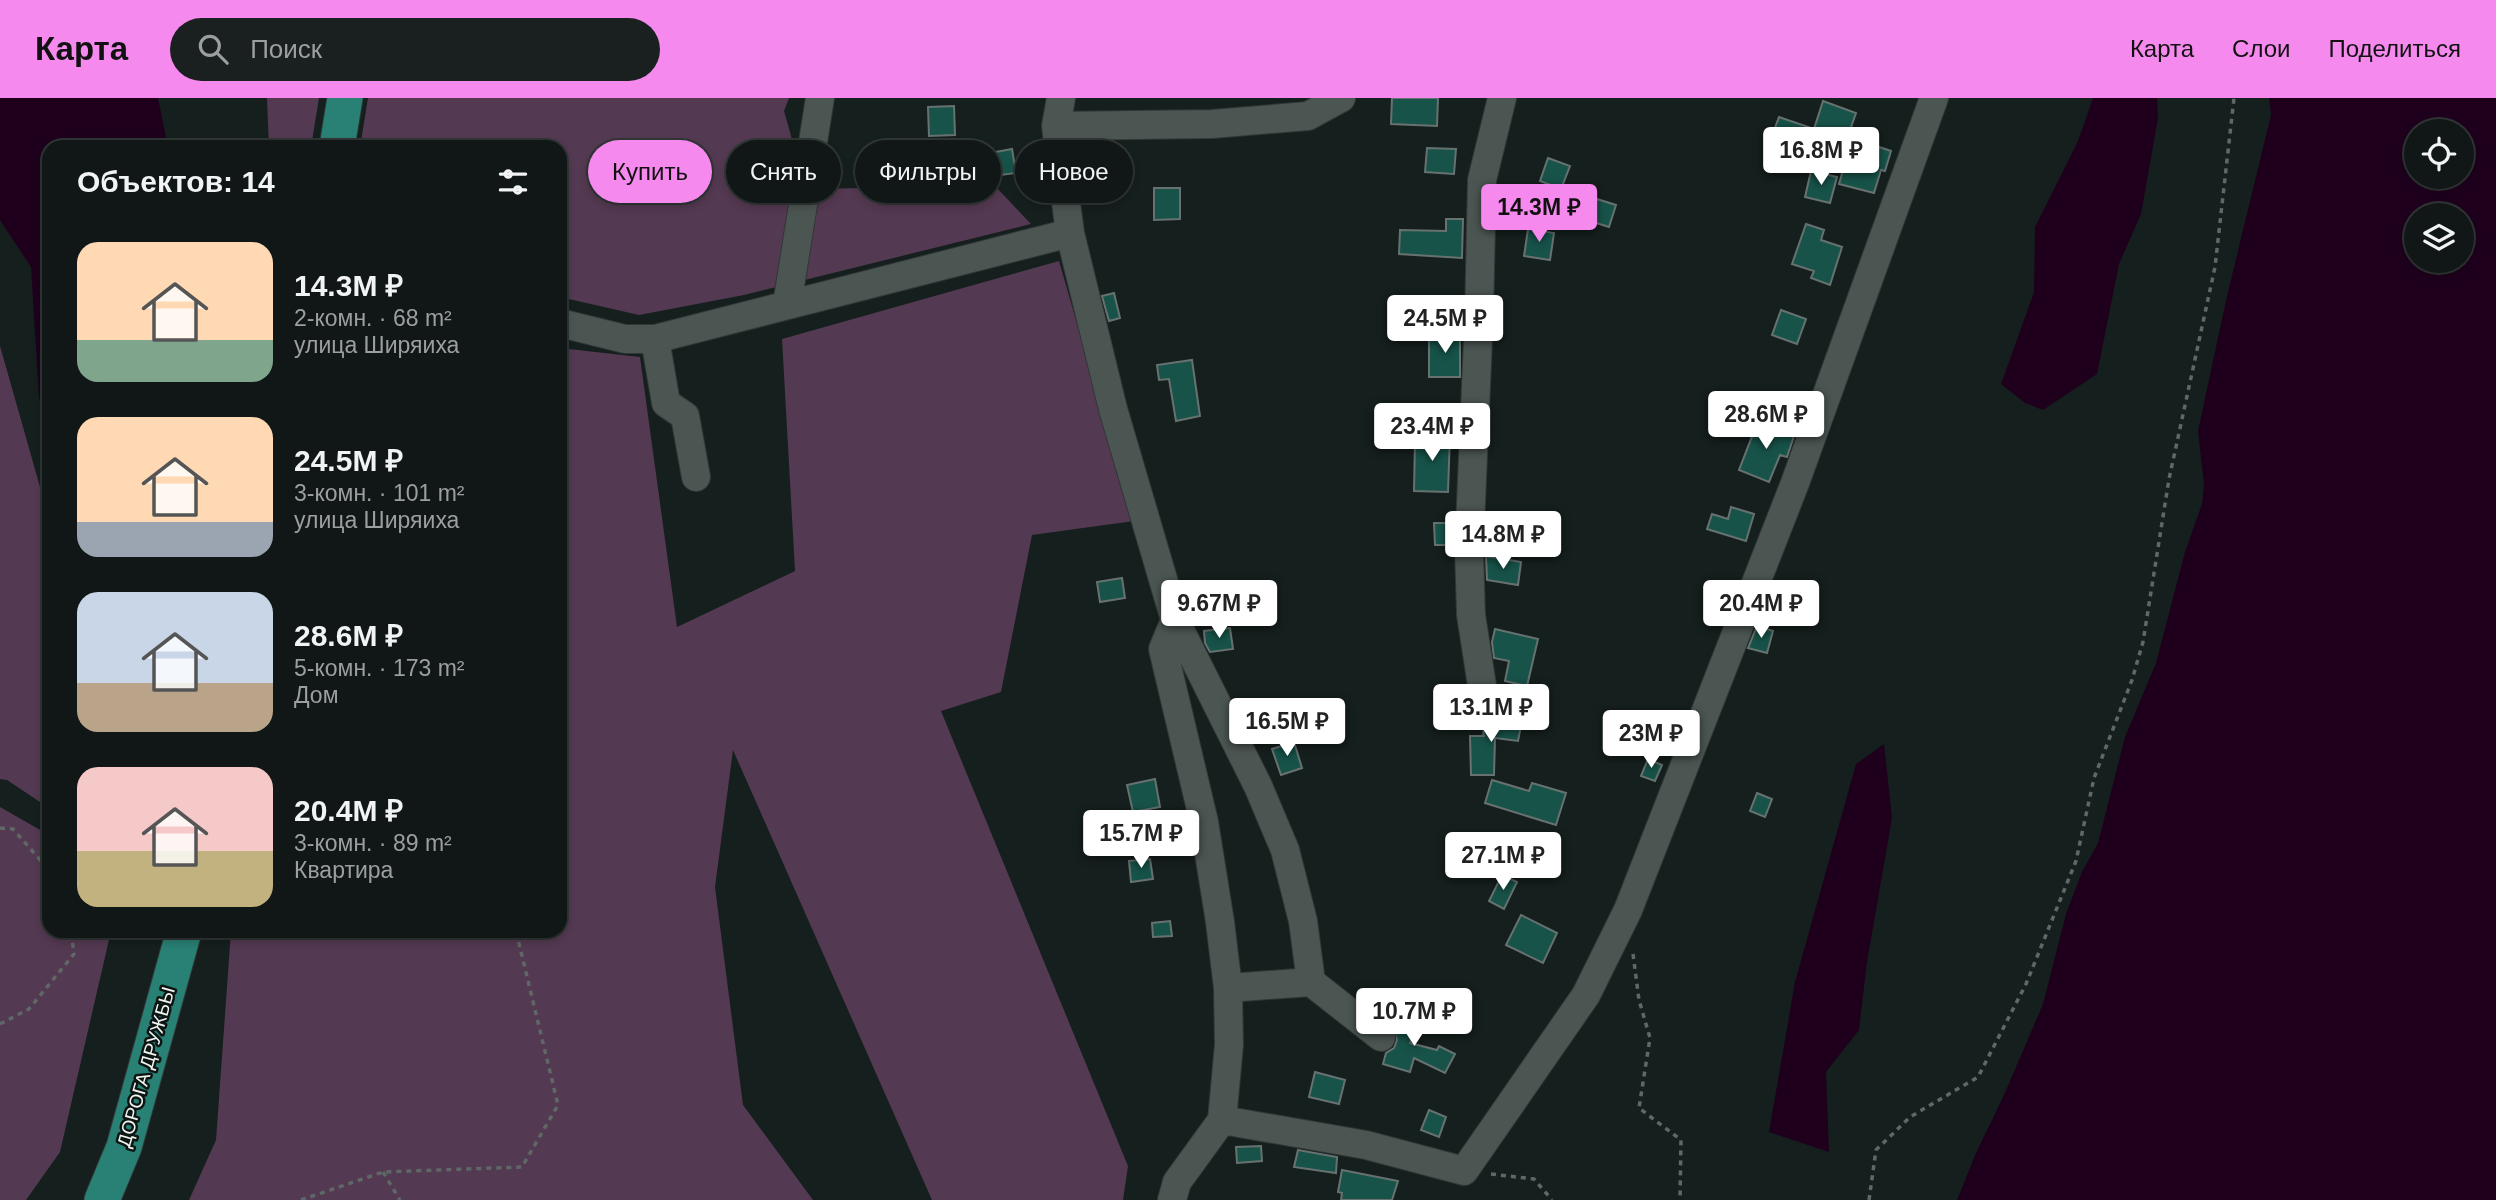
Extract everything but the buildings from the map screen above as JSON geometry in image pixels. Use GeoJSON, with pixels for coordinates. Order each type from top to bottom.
{"type":"FeatureCollection","features":[{"type":"Feature","properties":{"kind":"main road"},"geometry":{"type":"LineString","coordinates":[[338,140],[345,98]]}},
{"type":"Feature","properties":{"kind":"main road","name":"ДОРОГА ДРУЖБЫ"},"geometry":{"type":"LineString","coordinates":[[102,1200],[124,1147],[182,938]]}},
{"type":"Feature","properties":{"kind":"street"},"geometry":{"type":"LineString","coordinates":[[787,305],[820,98]]}},
{"type":"Feature","properties":{"kind":"street"},"geometry":{"type":"LineString","coordinates":[[1061,98],[1056,126],[1070,233],[1113,409],[1175,620],[1258,786],[1285,850],[1303,921],[1311,982]]}},
{"type":"Feature","properties":{"kind":"street"},"geometry":{"type":"LineString","coordinates":[[1056,126],[1212,124],[1308,116],[1342,98]]}},
{"type":"Feature","properties":{"kind":"street"},"geometry":{"type":"LineString","coordinates":[[1485,705],[1471,615],[1469,549],[1482,180],[1502,98]]}},
{"type":"Feature","properties":{"kind":"street"},"geometry":{"type":"LineString","coordinates":[[1222,1120],[1366,1146],[1464,1171],[1586,995],[1628,910],[1795,483],[1934,98]]}},
{"type":"Feature","properties":{"kind":"street"},"geometry":{"type":"LineString","coordinates":[[567,325],[625,339],[655,339],[1070,233]]}},
{"type":"Feature","properties":{"kind":"street"},"geometry":{"type":"LineString","coordinates":[[655,339],[666,403],[685,416],[696,477]]}},
{"type":"Feature","properties":{"kind":"street"},"geometry":{"type":"LineString","coordinates":[[1172,1200],[1177,1182],[1222,1120],[1229,1045],[1228,988],[1204,822],[1163,649],[1175,620]]}},
{"type":"Feature","properties":{"kind":"street"},"geometry":{"type":"LineString","coordinates":[[1228,988],[1311,982],[1381,1037]]}},
{"type":"Feature","properties":{"kind":"path"},"geometry":{"type":"LineString","coordinates":[[1869,1200],[1876,1150],[1910,1117],[1978,1077],[2026,984],[2076,861],[2094,778],[2132,680],[2143,642],[2169,479],[2214,267],[2234,98]]}},
{"type":"Feature","properties":{"kind":"path"},"geometry":{"type":"LineString","coordinates":[[0,828],[13,830],[42,862]]}},
{"type":"Feature","properties":{"kind":"path"},"geometry":{"type":"LineString","coordinates":[[0,1024],[29,1009],[74,954],[72,938]]}},
{"type":"Feature","properties":{"kind":"path"},"geometry":{"type":"LineString","coordinates":[[301,1200],[383,1172],[522,1167],[558,1105],[518,938]]}},
{"type":"Feature","properties":{"kind":"path"},"geometry":{"type":"LineString","coordinates":[[1633,949],[1639,1000],[1650,1038],[1639,1108],[1681,1140],[1680,1200]]}},
{"type":"Feature","properties":{"kind":"path"},"geometry":{"type":"LineString","coordinates":[[1464,1171],[1534,1179],[1552,1200]]}},
{"type":"Feature","properties":{"kind":"path"},"geometry":{"type":"LineString","coordinates":[[383,1172],[400,1200]]}},
{"type":"Feature","properties":{"kind":"shaded area"},"geometry":{"type":"Polygon","coordinates":[[[0,98],[158,98],[167,140],[42,140],[42,407],[39,398],[31,267],[0,220],[0,98]]]}},
{"type":"Feature","properties":{"kind":"shaded area"},"geometry":{"type":"Polygon","coordinates":[[[267,98],[319,98],[312,140],[269,140],[267,98]]]}},
{"type":"Feature","properties":{"kind":"shaded area"},"geometry":{"type":"Polygon","coordinates":[[[368,98],[789,98],[784,111],[792,140],[726,140],[726,203],[841,203],[841,188],[855,188],[855,203],[1001,203],[1001,192],[1031,224],[744,295],[639,315],[567,299],[567,140],[361,140],[368,98]]]}},
{"type":"Feature","properties":{"kind":"shaded area"},"geometry":{"type":"Polygon","coordinates":[[[2093,98],[2157,98],[2158,118],[2141,214],[2119,264],[2097,374],[2043,410],[2025,403],[2001,384],[2034,292],[2035,227],[2078,141],[2093,98]]]}},
{"type":"Feature","properties":{"kind":"shaded area"},"geometry":{"type":"Polygon","coordinates":[[[2269,98],[2496,98],[2496,1200],[1957,1200],[2043,1004],[2066,914],[2082,872],[2098,843],[2125,737],[2156,663],[2185,552],[2202,504],[2204,485],[2198,431],[2227,296],[2271,115],[2269,98]]]}},
{"type":"Feature","properties":{"kind":"shaded area"},"geometry":{"type":"Polygon","coordinates":[[[1059,261],[1134,521],[1032,535],[1001,692],[941,711],[1128,1166],[1123,1200],[932,1200],[733,750],[715,887],[743,1105],[813,1200],[189,1200],[216,1140],[230,938],[567,938],[567,349],[640,357],[677,627],[795,571],[782,339],[1059,261]]]}},
{"type":"Feature","properties":{"kind":"shaded area"},"geometry":{"type":"Polygon","coordinates":[[[0,346],[42,494],[42,803],[7,780],[0,779],[0,346]]]}},
{"type":"Feature","properties":{"kind":"shaded area"},"geometry":{"type":"Polygon","coordinates":[[[1884,744],[1892,818],[1867,962],[1859,1030],[1826,1072],[1829,1152],[1769,1132],[1795,982],[1856,764],[1884,744]]]}},
{"type":"Feature","properties":{"kind":"shaded area"},"geometry":{"type":"Polygon","coordinates":[[[0,807],[42,831],[42,938],[109,938],[60,1152],[26,1200],[0,1200],[0,807]]]}}]}
